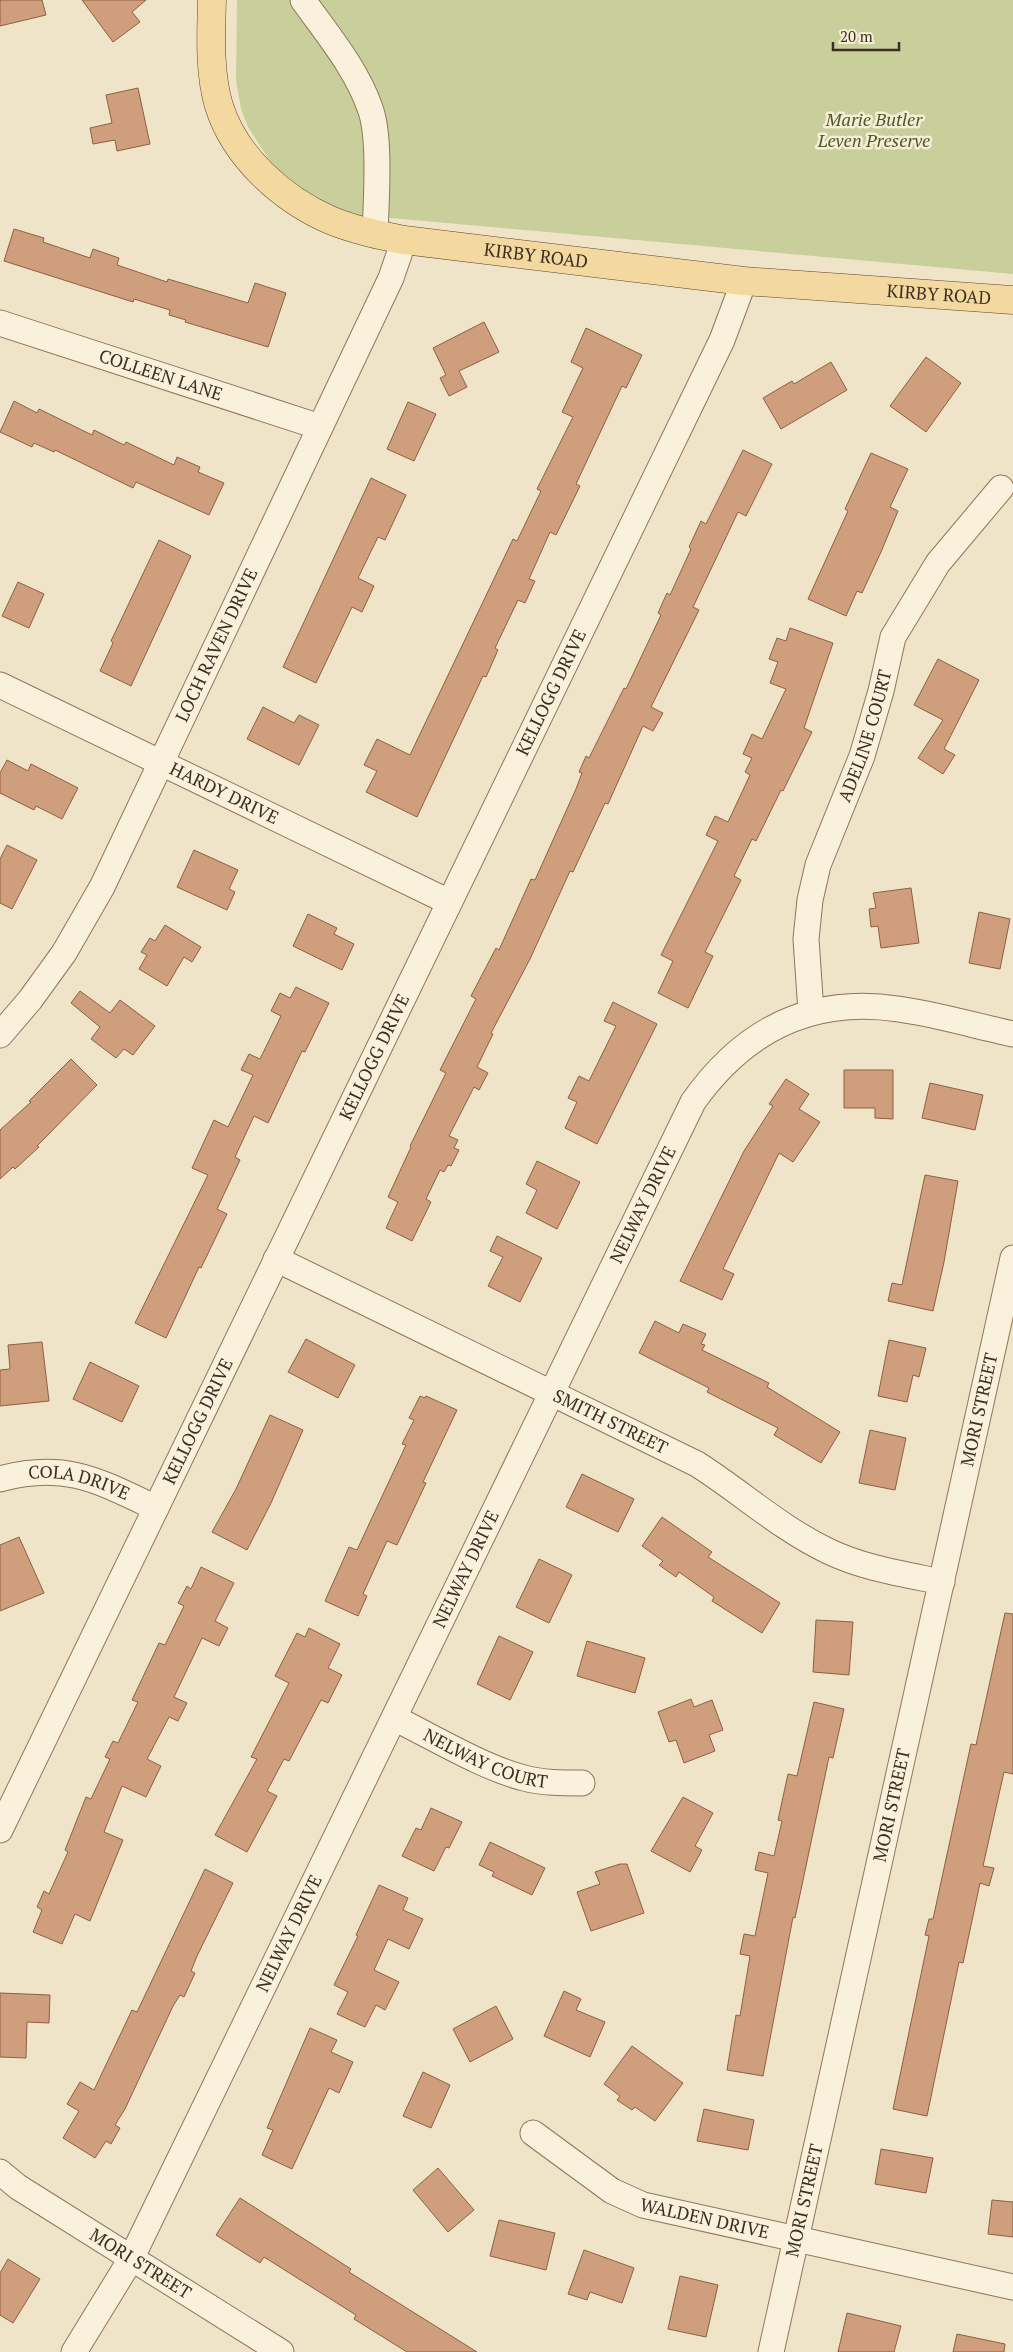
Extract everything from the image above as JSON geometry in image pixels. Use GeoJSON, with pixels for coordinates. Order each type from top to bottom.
{"type":"FeatureCollection","features":[{"type":"Feature","properties":{"kind":"main road","name":"KIRBY ROAD"},"geometry":{"type":"LineString","coordinates":[[212,0],[211,28],[214,77],[219,105],[230,133],[246,157],[265,176],[297,201],[330,220],[375,234],[404,240],[744,281],[1013,300]]}},
{"type":"Feature","properties":{"kind":"street"},"geometry":{"type":"LineString","coordinates":[[302,0],[349,65],[371,110],[376,174],[375,234]]}},
{"type":"Feature","properties":{"kind":"street","name":"LOCH RAVEN DRIVE"},"geometry":{"type":"LineString","coordinates":[[0,1035],[30,1000],[64,953],[102,887],[391,278],[404,240]]}},
{"type":"Feature","properties":{"kind":"street","name":"KELLOGG DRIVE"},"geometry":{"type":"LineString","coordinates":[[0,1830],[718,348],[744,281]]}},
{"type":"Feature","properties":{"kind":"street","name":"COLLEEN LANE"},"geometry":{"type":"LineString","coordinates":[[0,323],[320,427]]}},
{"type":"Feature","properties":{"kind":"street","name":"ADELINE COURT"},"geometry":{"type":"LineString","coordinates":[[811,1012],[806,939],[810,900],[818,865],[862,756],[881,690],[893,637],[938,563],[1001,488]]}},
{"type":"Feature","properties":{"kind":"street","name":"HARDY DRIVE"},"geometry":{"type":"LineString","coordinates":[[0,685],[448,902]]}},
{"type":"Feature","properties":{"kind":"street","name":"NELWAY DRIVE"},"geometry":{"type":"LineString","coordinates":[[74,2352],[131,2259],[693,1102],[711,1076],[733,1054],[759,1035],[786,1021],[825,1009],[862,1006],[898,1009],[1013,1034]]}},
{"type":"Feature","properties":{"kind":"street","name":"MORI STREET"},"geometry":{"type":"LineString","coordinates":[[771,2352],[1013,1258]]}},
{"type":"Feature","properties":{"kind":"street","name":"SMITH STREET"},"geometry":{"type":"LineString","coordinates":[[276,1259],[697,1464],[726,1482],[788,1529],[828,1551],[870,1566],[942,1582]]}},
{"type":"Feature","properties":{"kind":"street","name":"COLA DRIVE"},"geometry":{"type":"LineString","coordinates":[[0,1479],[21,1473],[49,1471],[78,1474],[102,1482],[156,1508]]}},
{"type":"Feature","properties":{"kind":"street","name":"NELWAY COURT"},"geometry":{"type":"LineString","coordinates":[[394,1718],[498,1769],[524,1778],[553,1783],[582,1783]]}},
{"type":"Feature","properties":{"kind":"street","name":"WALDEN DRIVE"},"geometry":{"type":"LineString","coordinates":[[533,2133],[612,2191],[643,2205],[1013,2287]]}},
{"type":"Feature","properties":{"kind":"street","name":"MORI STREET"},"geometry":{"type":"LineString","coordinates":[[0,2172],[18,2186],[131,2259],[281,2352]]}},
{"type":"Feature","properties":{"kind":"green space","name":"Marie Butler Leven Preserve"},"geometry":{"type":"Polygon","coordinates":[[[237,0],[1013,0],[1013,274],[347,214],[311,198],[273,166],[248,127],[241,109],[236,81],[237,0]]]}},
{"type":"Feature","properties":{"kind":"building"},"geometry":{"type":"Polygon","coordinates":[[[0,0],[42,0],[46,15],[0,26],[0,0]]]}},
{"type":"Feature","properties":{"kind":"building"},"geometry":{"type":"Polygon","coordinates":[[[82,0],[146,0],[132,12],[140,22],[113,42],[82,0]]]}},
{"type":"Feature","properties":{"kind":"building"},"geometry":{"type":"Polygon","coordinates":[[[138,88],[150,144],[117,151],[115,140],[93,144],[90,128],[112,123],[106,95],[138,88]]]}},
{"type":"Feature","properties":{"kind":"building"},"geometry":{"type":"Polygon","coordinates":[[[14,229],[44,238],[43,242],[90,258],[93,249],[119,258],[117,265],[167,282],[168,279],[248,303],[255,283],[286,293],[268,347],[185,322],[186,320],[169,315],[170,310],[134,299],[133,302],[4,261],[14,229]]]}},
{"type":"Feature","properties":{"kind":"building"},"geometry":{"type":"Polygon","coordinates":[[[484,322],[499,352],[459,371],[467,387],[449,396],[440,378],[446,375],[433,348],[484,322]]]}},
{"type":"Feature","properties":{"kind":"building"},"geometry":{"type":"Polygon","coordinates":[[[586,328],[642,355],[626,388],[622,386],[576,484],[580,486],[556,535],[550,532],[529,579],[535,581],[525,603],[518,600],[495,648],[498,650],[486,677],[483,676],[417,817],[366,792],[377,771],[364,765],[377,739],[410,755],[513,539],[517,541],[541,491],[537,489],[573,417],[562,412],[583,368],[571,362],[586,328]]]}},
{"type":"Feature","properties":{"kind":"building"},"geometry":{"type":"Polygon","coordinates":[[[926,357],[961,383],[926,432],[890,406],[926,357]]]}},
{"type":"Feature","properties":{"kind":"building"},"geometry":{"type":"Polygon","coordinates":[[[831,362],[847,390],[781,429],[763,398],[792,381],[794,384],[831,362]]]}},
{"type":"Feature","properties":{"kind":"building"},"geometry":{"type":"Polygon","coordinates":[[[14,401],[37,413],[39,409],[92,435],[94,430],[124,445],[126,442],[174,465],[177,457],[200,467],[198,472],[224,483],[209,515],[136,482],[133,488],[55,450],[54,452],[34,443],[32,447],[0,432],[14,401]]]}},
{"type":"Feature","properties":{"kind":"building"},"geometry":{"type":"Polygon","coordinates":[[[408,402],[436,414],[414,461],[387,449],[408,402]]]}},
{"type":"Feature","properties":{"kind":"building"},"geometry":{"type":"Polygon","coordinates":[[[743,450],[772,464],[746,516],[738,512],[693,607],[699,610],[651,707],[663,713],[653,731],[643,726],[608,804],[605,803],[573,872],[570,871],[530,959],[491,1033],[493,1034],[477,1067],[488,1073],[479,1090],[474,1087],[449,1136],[458,1140],[454,1148],[459,1150],[451,1166],[448,1165],[444,1172],[440,1170],[426,1199],[431,1202],[412,1241],[386,1228],[398,1202],[388,1197],[410,1146],[446,1073],[440,1070],[476,999],[471,996],[496,948],[499,950],[531,879],[535,880],[576,789],[582,773],[579,772],[586,756],[589,758],[624,688],[626,689],[661,615],[658,613],[667,593],[670,595],[691,549],[689,547],[701,521],[706,524],[743,450]]]}},
{"type":"Feature","properties":{"kind":"building"},"geometry":{"type":"Polygon","coordinates":[[[871,453],[908,469],[890,507],[898,511],[881,552],[862,593],[857,591],[846,616],[808,599],[848,511],[845,509],[871,453]]]}},
{"type":"Feature","properties":{"kind":"building"},"geometry":{"type":"Polygon","coordinates":[[[371,478],[406,495],[385,540],[378,537],[358,578],[374,586],[362,612],[352,607],[316,683],[283,667],[371,478]]]}},
{"type":"Feature","properties":{"kind":"building"},"geometry":{"type":"Polygon","coordinates":[[[159,540],[191,556],[131,686],[100,671],[113,643],[111,641],[159,540]]]}},
{"type":"Feature","properties":{"kind":"building"},"geometry":{"type":"Polygon","coordinates":[[[18,582],[44,594],[29,628],[2,616],[18,582]]]}},
{"type":"Feature","properties":{"kind":"building"},"geometry":{"type":"Polygon","coordinates":[[[790,628],[833,643],[804,728],[812,732],[756,841],[752,839],[734,876],[741,880],[705,952],[713,956],[688,1008],[658,993],[673,961],[661,955],[718,841],[706,835],[715,816],[728,822],[750,775],[745,772],[752,758],[743,754],[752,734],[762,739],[786,689],[770,683],[778,662],[769,659],[777,638],[786,641],[790,628]]]}},
{"type":"Feature","properties":{"kind":"building"},"geometry":{"type":"Polygon","coordinates":[[[938,659],[979,680],[944,749],[955,755],[943,774],[918,758],[943,720],[914,705],[938,659]]]}},
{"type":"Feature","properties":{"kind":"building"},"geometry":{"type":"Polygon","coordinates":[[[263,707],[294,723],[299,715],[319,725],[299,765],[247,739],[263,707]]]}},
{"type":"Feature","properties":{"kind":"building"},"geometry":{"type":"Polygon","coordinates":[[[7,760],[28,771],[31,764],[78,788],[62,819],[36,806],[34,810],[0,793],[0,773],[7,760]]]}},
{"type":"Feature","properties":{"kind":"building"},"geometry":{"type":"Polygon","coordinates":[[[7,845],[37,860],[12,909],[0,903],[0,859],[7,845]]]}},
{"type":"Feature","properties":{"kind":"building"},"geometry":{"type":"Polygon","coordinates":[[[194,850],[238,870],[229,889],[235,892],[227,910],[177,887],[194,850]]]}},
{"type":"Feature","properties":{"kind":"building"},"geometry":{"type":"Polygon","coordinates":[[[911,888],[919,943],[881,948],[878,926],[871,927],[869,909],[876,908],[873,893],[911,888]]]}},
{"type":"Feature","properties":{"kind":"building"},"geometry":{"type":"Polygon","coordinates":[[[979,912],[1010,919],[1000,969],[969,963],[979,912]]]}},
{"type":"Feature","properties":{"kind":"building"},"geometry":{"type":"Polygon","coordinates":[[[308,914],[337,928],[334,934],[354,944],[342,970],[293,946],[308,914]]]}},
{"type":"Feature","properties":{"kind":"building"},"geometry":{"type":"Polygon","coordinates":[[[165,925],[201,947],[192,962],[184,957],[167,986],[139,969],[147,955],[141,952],[150,938],[155,941],[165,925]]]}},
{"type":"Feature","properties":{"kind":"building"},"geometry":{"type":"Polygon","coordinates":[[[296,987],[329,1003],[305,1052],[302,1051],[268,1123],[254,1116],[235,1157],[240,1160],[217,1209],[227,1214],[201,1268],[199,1267],[166,1338],[135,1323],[208,1175],[192,1168],[214,1120],[228,1127],[253,1075],[241,1070],[249,1054],[260,1059],[281,1016],[271,1011],[280,993],[290,998],[296,987]]]}},
{"type":"Feature","properties":{"kind":"building"},"geometry":{"type":"Polygon","coordinates":[[[80,991],[110,1013],[120,1000],[155,1026],[133,1055],[124,1049],[116,1058],[91,1039],[100,1027],[71,1003],[80,991]]]}},
{"type":"Feature","properties":{"kind":"building"},"geometry":{"type":"Polygon","coordinates":[[[613,1002],[657,1024],[597,1144],[565,1128],[577,1102],[568,1098],[579,1076],[589,1081],[616,1026],[604,1021],[613,1002]]]}},
{"type":"Feature","properties":{"kind":"building"},"geometry":{"type":"Polygon","coordinates":[[[71,1059],[97,1085],[37,1146],[39,1147],[15,1169],[13,1167],[0,1179],[0,1130],[31,1102],[29,1101],[71,1059]]]}},
{"type":"Feature","properties":{"kind":"building"},"geometry":{"type":"Polygon","coordinates":[[[844,1070],[893,1070],[893,1119],[875,1118],[875,1108],[844,1108],[844,1070]]]}},
{"type":"Feature","properties":{"kind":"building"},"geometry":{"type":"Polygon","coordinates":[[[786,1079],[809,1094],[799,1109],[820,1122],[793,1162],[779,1153],[723,1269],[734,1274],[722,1300],[680,1281],[744,1151],[773,1106],[769,1104],[786,1079]]]}},
{"type":"Feature","properties":{"kind":"building"},"geometry":{"type":"Polygon","coordinates":[[[930,1083],[983,1095],[975,1130],[922,1118],[930,1083]]]}},
{"type":"Feature","properties":{"kind":"building"},"geometry":{"type":"Polygon","coordinates":[[[537,1161],[580,1182],[557,1229],[526,1213],[537,1190],[526,1184],[537,1161]]]}},
{"type":"Feature","properties":{"kind":"building"},"geometry":{"type":"Polygon","coordinates":[[[925,1175],[958,1181],[944,1262],[933,1311],[888,1301],[892,1283],[902,1285],[925,1175]]]}},
{"type":"Feature","properties":{"kind":"building"},"geometry":{"type":"Polygon","coordinates":[[[497,1236],[542,1258],[520,1302],[488,1286],[503,1257],[490,1251],[497,1236]]]}},
{"type":"Feature","properties":{"kind":"building"},"geometry":{"type":"Polygon","coordinates":[[[655,1321],[679,1333],[683,1324],[706,1334],[701,1344],[705,1345],[702,1350],[769,1383],[767,1387],[840,1432],[821,1463],[774,1435],[778,1428],[707,1392],[709,1388],[639,1353],[655,1321]]]}},
{"type":"Feature","properties":{"kind":"building"},"geometry":{"type":"Polygon","coordinates":[[[306,1339],[355,1365],[338,1398],[288,1372],[306,1339]]]}},
{"type":"Feature","properties":{"kind":"building"},"geometry":{"type":"Polygon","coordinates":[[[889,1340],[926,1348],[919,1377],[913,1375],[907,1402],[878,1396],[889,1340]]]}},
{"type":"Feature","properties":{"kind":"building"},"geometry":{"type":"Polygon","coordinates":[[[42,1342],[49,1401],[0,1406],[0,1370],[10,1369],[8,1345],[42,1342]]]}},
{"type":"Feature","properties":{"kind":"building"},"geometry":{"type":"Polygon","coordinates":[[[90,1362],[139,1386],[122,1422],[73,1399],[90,1362]]]}},
{"type":"Feature","properties":{"kind":"building"},"geometry":{"type":"Polygon","coordinates":[[[420,1396],[425,1398],[426,1396],[457,1410],[423,1482],[426,1483],[397,1545],[387,1541],[363,1594],[367,1596],[358,1616],[325,1601],[349,1547],[357,1550],[406,1445],[402,1444],[414,1420],[409,1418],[420,1396]]]}},
{"type":"Feature","properties":{"kind":"building"},"geometry":{"type":"Polygon","coordinates":[[[270,1415],[303,1430],[271,1503],[247,1550],[212,1532],[236,1489],[270,1415]]]}},
{"type":"Feature","properties":{"kind":"building"},"geometry":{"type":"Polygon","coordinates":[[[870,1430],[906,1438],[895,1490],[859,1483],[870,1430]]]}},
{"type":"Feature","properties":{"kind":"building"},"geometry":{"type":"Polygon","coordinates":[[[582,1474],[634,1499],[618,1532],[566,1507],[582,1474]]]}},
{"type":"Feature","properties":{"kind":"building"},"geometry":{"type":"Polygon","coordinates":[[[662,1517],[712,1552],[708,1557],[780,1603],[762,1633],[712,1601],[714,1597],[679,1572],[676,1577],[659,1565],[663,1561],[642,1546],[662,1517]]]}},
{"type":"Feature","properties":{"kind":"building"},"geometry":{"type":"Polygon","coordinates":[[[19,1537],[44,1593],[0,1611],[0,1545],[19,1537]]]}},
{"type":"Feature","properties":{"kind":"building"},"geometry":{"type":"Polygon","coordinates":[[[539,1559],[572,1575],[549,1623],[516,1607],[539,1559]]]}},
{"type":"Feature","properties":{"kind":"building"},"geometry":{"type":"Polygon","coordinates":[[[201,1567],[234,1583],[215,1621],[228,1628],[219,1646],[202,1638],[174,1697],[187,1703],[178,1721],[169,1717],[147,1759],[161,1766],[146,1797],[122,1786],[104,1832],[123,1840],[90,1921],[75,1914],[62,1944],[33,1932],[42,1910],[37,1907],[44,1891],[49,1894],[68,1852],[65,1850],[86,1797],[91,1799],[110,1759],[105,1757],[113,1741],[118,1743],[138,1702],[132,1700],[159,1643],[165,1645],[184,1606],[178,1603],[187,1586],[191,1589],[201,1567]]]}},
{"type":"Feature","properties":{"kind":"building"},"geometry":{"type":"Polygon","coordinates":[[[1005,1613],[1013,1614],[1013,1774],[1004,1772],[983,1866],[994,1868],[989,1886],[980,1883],[963,1963],[959,1962],[927,2116],[893,2109],[929,1936],[925,1935],[929,1919],[933,1919],[971,1744],[976,1745],[1005,1613]]]}},
{"type":"Feature","properties":{"kind":"building"},"geometry":{"type":"Polygon","coordinates":[[[816,1620],[853,1622],[849,1675],[813,1672],[816,1620]]]}},
{"type":"Feature","properties":{"kind":"building"},"geometry":{"type":"Polygon","coordinates":[[[309,1628],[340,1644],[328,1668],[342,1675],[328,1703],[321,1700],[289,1761],[284,1759],[267,1791],[277,1796],[247,1852],[215,1835],[257,1759],[251,1757],[289,1683],[275,1676],[297,1633],[305,1637],[309,1628]]]}},
{"type":"Feature","properties":{"kind":"building"},"geometry":{"type":"Polygon","coordinates":[[[499,1636],[533,1652],[510,1700],[477,1684],[499,1636]]]}},
{"type":"Feature","properties":{"kind":"building"},"geometry":{"type":"Polygon","coordinates":[[[587,1641],[645,1658],[635,1693],[577,1676],[587,1641]]]}},
{"type":"Feature","properties":{"kind":"building"},"geometry":{"type":"Polygon","coordinates":[[[691,1699],[694,1707],[712,1700],[723,1730],[709,1735],[715,1751],[684,1763],[676,1740],[669,1742],[658,1712],[691,1699]]]}},
{"type":"Feature","properties":{"kind":"building"},"geometry":{"type":"Polygon","coordinates":[[[814,1702],[844,1709],[833,1758],[829,1757],[795,1918],[793,1917],[763,2076],[727,2070],[736,2015],[740,2016],[750,1956],[740,1954],[744,1934],[755,1936],[768,1873],[755,1870],[759,1852],[774,1856],[782,1821],[778,1820],[788,1774],[797,1776],[814,1702]]]}},
{"type":"Feature","properties":{"kind":"building"},"geometry":{"type":"Polygon","coordinates":[[[683,1797],[713,1813],[695,1846],[702,1850],[690,1872],[651,1851],[683,1797]]]}},
{"type":"Feature","properties":{"kind":"building"},"geometry":{"type":"Polygon","coordinates":[[[431,1808],[462,1822],[449,1848],[446,1847],[434,1871],[402,1856],[416,1828],[421,1830],[431,1808]]]}},
{"type":"Feature","properties":{"kind":"building"},"geometry":{"type":"Polygon","coordinates":[[[490,1842],[545,1868],[532,1895],[492,1876],[494,1872],[479,1865],[490,1842]]]}},
{"type":"Feature","properties":{"kind":"building"},"geometry":{"type":"Polygon","coordinates":[[[620,1864],[627,1864],[644,1913],[591,1931],[577,1892],[600,1884],[595,1872],[620,1864]]]}},
{"type":"Feature","properties":{"kind":"building"},"geometry":{"type":"Polygon","coordinates":[[[205,1869],[233,1883],[197,1956],[191,1971],[195,1973],[184,1997],[180,1995],[173,2006],[125,2109],[115,2125],[120,2128],[111,2144],[106,2141],[95,2158],[63,2138],[79,2111],[67,2104],[80,2082],[94,2090],[132,2010],[137,2012],[205,1869]]]}},
{"type":"Feature","properties":{"kind":"building"},"geometry":{"type":"Polygon","coordinates":[[[379,1885],[408,1898],[403,1910],[423,1919],[409,1949],[388,1939],[374,1970],[399,1982],[385,2010],[376,2005],[365,2027],[337,2014],[348,1992],[334,1985],[358,1936],[356,1935],[379,1885]]]}},
{"type":"Feature","properties":{"kind":"building"},"geometry":{"type":"Polygon","coordinates":[[[564,1991],[581,1999],[576,2010],[605,2022],[590,2057],[544,2036],[564,1991]]]}},
{"type":"Feature","properties":{"kind":"building"},"geometry":{"type":"Polygon","coordinates":[[[0,1993],[50,1995],[49,2023],[27,2022],[26,2058],[0,2057],[0,1993]]]}},
{"type":"Feature","properties":{"kind":"building"},"geometry":{"type":"Polygon","coordinates":[[[496,2006],[513,2039],[470,2062],[453,2029],[496,2006]]]}},
{"type":"Feature","properties":{"kind":"building"},"geometry":{"type":"Polygon","coordinates":[[[310,2028],[337,2040],[331,2052],[353,2062],[339,2093],[329,2088],[292,2169],[262,2155],[273,2130],[267,2128],[310,2028]]]}},
{"type":"Feature","properties":{"kind":"building"},"geometry":{"type":"Polygon","coordinates":[[[632,2046],[683,2083],[655,2121],[635,2107],[632,2110],[617,2100],[620,2096],[604,2084],[632,2046]]]}},
{"type":"Feature","properties":{"kind":"building"},"geometry":{"type":"Polygon","coordinates":[[[423,2072],[450,2085],[431,2128],[403,2116],[423,2072]]]}},
{"type":"Feature","properties":{"kind":"building"},"geometry":{"type":"Polygon","coordinates":[[[704,2109],[754,2120],[748,2150],[697,2141],[704,2109]]]}},
{"type":"Feature","properties":{"kind":"building"},"geometry":{"type":"Polygon","coordinates":[[[881,2149],[933,2158],[926,2193],[875,2184],[881,2149]]]}},
{"type":"Feature","properties":{"kind":"building"},"geometry":{"type":"Polygon","coordinates":[[[438,2168],[474,2210],[448,2232],[413,2190],[438,2168]]]}},
{"type":"Feature","properties":{"kind":"building"},"geometry":{"type":"Polygon","coordinates":[[[240,2198],[351,2269],[349,2272],[477,2352],[407,2352],[354,2319],[356,2315],[264,2257],[260,2263],[216,2235],[240,2198]]]}},
{"type":"Feature","properties":{"kind":"building"},"geometry":{"type":"Polygon","coordinates":[[[992,2200],[1013,2202],[1013,2237],[988,2234],[992,2200]]]}},
{"type":"Feature","properties":{"kind":"building"},"geometry":{"type":"Polygon","coordinates":[[[499,2220],[555,2233],[546,2270],[490,2256],[499,2220]]]}},
{"type":"Feature","properties":{"kind":"building"},"geometry":{"type":"Polygon","coordinates":[[[584,2250],[634,2268],[622,2303],[590,2292],[587,2300],[568,2294],[584,2250]]]}},
{"type":"Feature","properties":{"kind":"building"},"geometry":{"type":"Polygon","coordinates":[[[8,2259],[40,2279],[13,2323],[0,2315],[0,2273],[8,2259]]]}},
{"type":"Feature","properties":{"kind":"building"},"geometry":{"type":"Polygon","coordinates":[[[680,2276],[718,2285],[706,2337],[668,2329],[680,2276]]]}},
{"type":"Feature","properties":{"kind":"building"},"geometry":{"type":"Polygon","coordinates":[[[847,2313],[901,2326],[894,2352],[838,2352],[847,2313]]]}},
{"type":"Feature","properties":{"kind":"building"},"geometry":{"type":"Polygon","coordinates":[[[957,2334],[1005,2344],[1004,2352],[953,2352],[957,2334]]]}}]}
